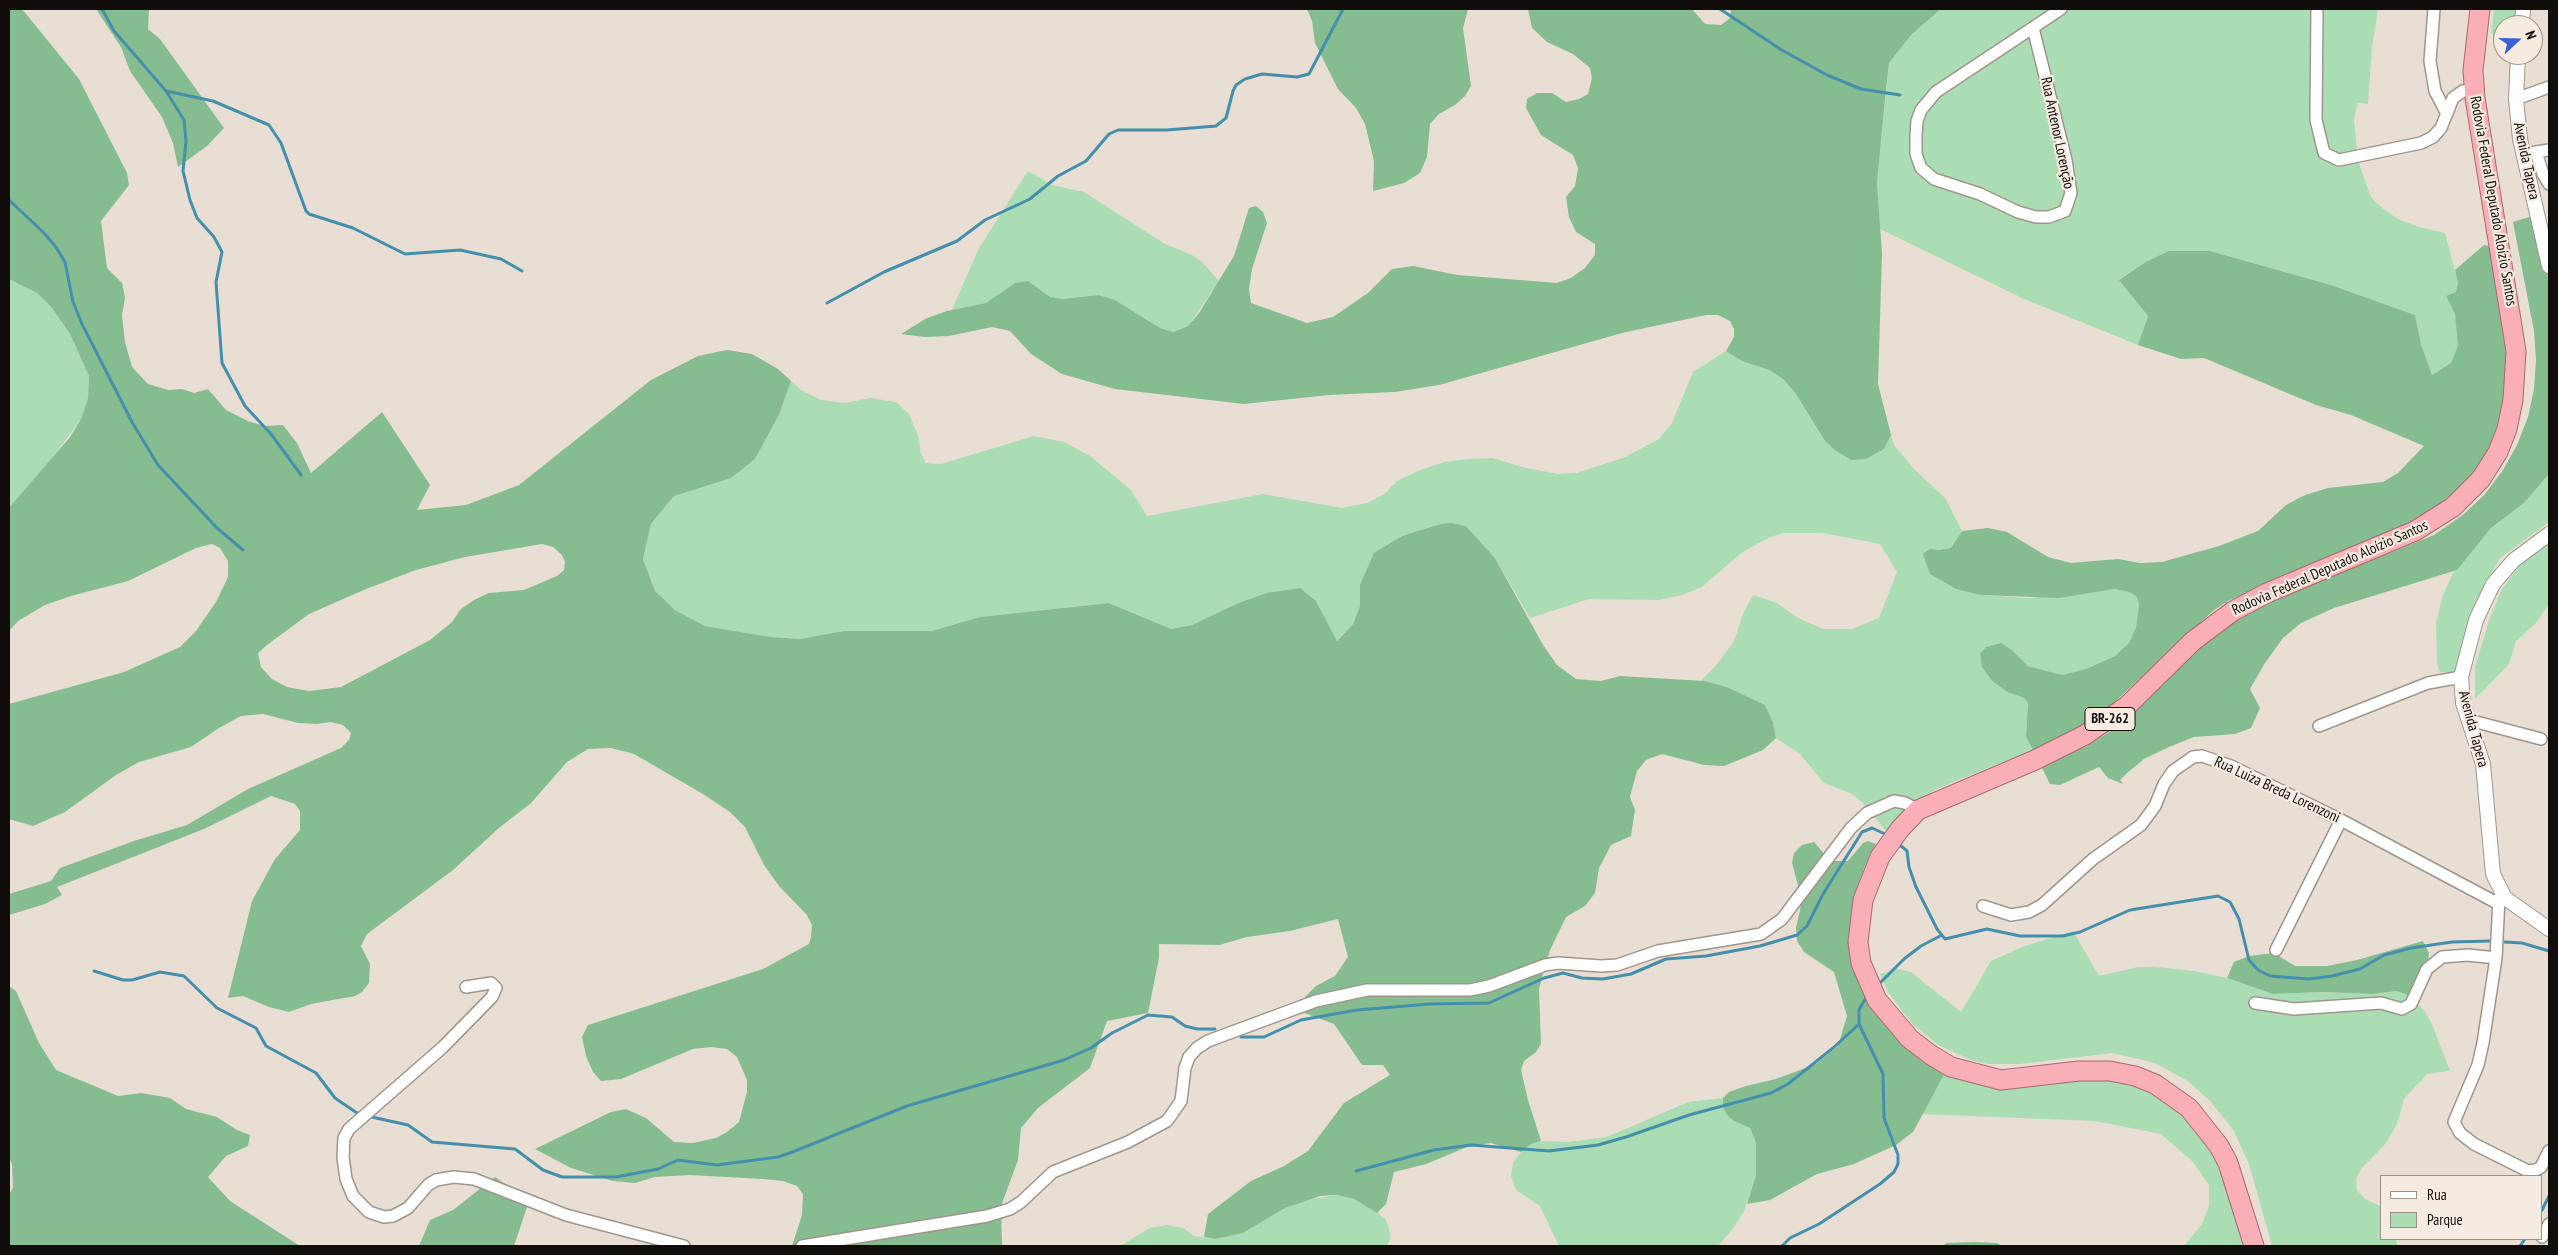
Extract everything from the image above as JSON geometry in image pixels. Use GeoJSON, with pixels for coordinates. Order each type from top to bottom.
{"type":"FeatureCollection","features":[{"type":"Feature","properties":{"kind":"highway","name":"Rodovia Federal Deputado Aloízio Santos"},"geometry":{"type":"LineString","coordinates":[[2254,1246],[2228,1163],[2219,1146],[2189,1108],[2155,1084],[2135,1076],[2110,1071],[2079,1071],[2001,1080],[1974,1075],[1951,1067],[1910,1039],[1878,1000],[1861,963],[1858,942],[1863,900],[1880,857],[1900,829],[1918,810],[2035,760],[2085,735],[2127,706],[2193,641],[2232,611],[2267,593],[2415,531],[2448,511],[2481,479],[2498,452],[2507,429],[2513,400],[2516,350],[2509,295],[2478,127],[2472,70],[2480,9]]}},
{"type":"Feature","properties":{"kind":"street","name":"Rua Antenor Lorenção"},"geometry":{"type":"LineString","coordinates":[[2033,28],[2066,160],[2071,193],[2065,210],[2057,216],[2050,217],[2036,217],[2018,212],[1980,194],[1934,179],[1920,168],[1916,154],[1917,121],[1921,110],[1936,92],[2061,9]]}},
{"type":"Feature","properties":{"kind":"street"},"geometry":{"type":"LineString","coordinates":[[2317,9],[2316,120],[2324,153],[2339,160],[2420,143],[2433,136],[2441,128],[2453,98],[2457,94],[2474,89]]}},
{"type":"Feature","properties":{"kind":"street"},"geometry":{"type":"LineString","coordinates":[[2434,9],[2430,61],[2435,91],[2447,114]]}},
{"type":"Feature","properties":{"kind":"street","name":"Avenida Tapera"},"geometry":{"type":"LineString","coordinates":[[2518,65],[2516,99],[2530,153],[2549,266]]}},
{"type":"Feature","properties":{"kind":"street"},"geometry":{"type":"LineString","coordinates":[[2516,99],[2549,87]]}},
{"type":"Feature","properties":{"kind":"street"},"geometry":{"type":"LineString","coordinates":[[2549,150],[2530,153],[2549,184]]}},
{"type":"Feature","properties":{"kind":"street","name":"Avenida Tapera"},"geometry":{"type":"LineString","coordinates":[[2549,534],[2514,560],[2493,584],[2476,620],[2461,677],[2463,703],[2483,764],[2492,862],[2499,888],[2516,908],[2549,929]]}},
{"type":"Feature","properties":{"kind":"street"},"geometry":{"type":"LineString","coordinates":[[2319,726],[2428,683],[2461,677]]}},
{"type":"Feature","properties":{"kind":"street"},"geometry":{"type":"LineString","coordinates":[[2469,720],[2541,739]]}},
{"type":"Feature","properties":{"kind":"street","name":"Rua Luiza Breda Lorenzoni"},"geometry":{"type":"LineString","coordinates":[[1984,906],[2011,915],[2029,912],[2042,905],[2093,859],[2141,825],[2156,806],[2164,784],[2173,771],[2193,756],[2202,756],[2231,766],[2341,820],[2499,904]]}},
{"type":"Feature","properties":{"kind":"street"},"geometry":{"type":"LineString","coordinates":[[802,1246],[986,1216],[1010,1209],[1021,1202],[1053,1172],[1080,1159],[1128,1142],[1167,1121],[1181,1101],[1189,1057],[1197,1048],[1208,1041],[1316,1001],[1367,990],[1470,990],[1489,986],[1545,965],[1558,963],[1601,966],[1617,965],[1658,951],[1761,934],[1782,918],[1804,893],[1850,828],[1867,813],[1894,801],[1906,803],[1918,810]]}},
{"type":"Feature","properties":{"kind":"street"},"geometry":{"type":"LineString","coordinates":[[2276,950],[2341,820]]}},
{"type":"Feature","properties":{"kind":"street"},"geometry":{"type":"LineString","coordinates":[[2499,888],[2496,958],[2478,1065],[2454,1122],[2460,1133],[2474,1144],[2528,1171],[2541,1167],[2549,1151]]}},
{"type":"Feature","properties":{"kind":"street"},"geometry":{"type":"LineString","coordinates":[[2255,1003],[2294,1009],[2372,1003],[2405,1008],[2411,1004],[2424,973],[2442,957],[2468,955],[2496,958]]}},
{"type":"Feature","properties":{"kind":"street"},"geometry":{"type":"LineString","coordinates":[[466,987],[491,983],[496,988],[492,996],[443,1047],[349,1129],[344,1138],[343,1157],[346,1179],[353,1196],[369,1212],[384,1217],[393,1216],[408,1208],[428,1185],[436,1180],[454,1177],[474,1179],[566,1215],[684,1246]]}},
{"type":"Feature","properties":{"kind":"green space"},"geometry":{"type":"Polygon","coordinates":[[[9,9],[22,9],[79,79],[127,173],[129,185],[101,221],[107,268],[122,283],[125,298],[122,315],[125,342],[132,367],[148,384],[168,390],[182,389],[194,393],[208,389],[226,410],[248,421],[264,426],[283,425],[297,443],[311,473],[382,412],[430,485],[417,510],[466,505],[519,485],[651,380],[698,356],[727,350],[752,354],[778,369],[791,381],[779,415],[755,459],[731,478],[674,496],[651,524],[643,559],[655,591],[675,610],[705,626],[770,637],[800,639],[844,631],[932,631],[980,617],[1109,603],[1171,629],[1192,625],[1236,604],[1267,593],[1300,588],[1316,601],[1337,641],[1353,624],[1360,606],[1360,585],[1374,553],[1402,536],[1441,524],[1452,523],[1466,526],[1495,558],[1543,645],[1557,665],[1576,679],[1601,681],[1620,676],[1704,681],[1727,687],[1765,705],[1773,722],[1776,738],[1763,750],[1724,766],[1704,765],[1662,754],[1646,760],[1637,771],[1630,797],[1635,810],[1631,836],[1611,845],[1599,868],[1595,893],[1585,906],[1566,917],[1550,950],[1539,989],[1541,1044],[1536,1052],[1524,1061],[1521,1070],[1541,1141],[1531,1144],[1521,1152],[1491,1143],[1467,1147],[1426,1164],[1394,1172],[1386,1204],[1377,1213],[1354,1199],[1337,1195],[1320,1196],[1285,1208],[1243,1233],[1215,1239],[1204,1237],[1208,1214],[1251,1181],[1284,1166],[1308,1151],[1344,1103],[1390,1075],[1383,1065],[1362,1065],[1334,1024],[1302,1012],[1301,1001],[1316,986],[1335,976],[1348,957],[1338,919],[1290,931],[1247,937],[1219,945],[1159,944],[1159,958],[1148,1013],[1107,1021],[1090,1068],[1038,1108],[1021,1128],[1018,1160],[1001,1206],[1002,1246],[792,1246],[802,1215],[803,1194],[797,1186],[783,1181],[690,1175],[655,1177],[635,1183],[613,1181],[571,1168],[535,1149],[611,1112],[626,1109],[646,1118],[674,1142],[693,1143],[716,1138],[727,1132],[739,1122],[747,1092],[747,1080],[737,1057],[727,1049],[711,1047],[693,1049],[621,1079],[601,1081],[593,1072],[586,1056],[582,1037],[588,1025],[763,969],[809,944],[811,937],[812,925],[807,915],[779,886],[764,865],[745,827],[730,812],[703,794],[634,754],[611,748],[588,749],[567,762],[531,803],[499,828],[453,870],[367,934],[361,946],[370,964],[369,983],[362,992],[355,996],[311,1004],[289,1012],[269,1007],[243,996],[228,998],[252,901],[275,859],[300,830],[300,811],[295,804],[271,796],[204,829],[57,887],[62,895],[45,904],[9,915],[9,894],[51,881],[60,868],[134,841],[187,825],[248,789],[341,748],[349,740],[351,733],[343,725],[331,722],[317,724],[298,723],[263,714],[241,716],[191,747],[139,762],[116,775],[65,812],[33,826],[9,819],[9,704],[124,672],[180,647],[196,631],[216,602],[228,577],[228,561],[220,548],[212,544],[196,548],[128,581],[45,605],[18,621],[9,631],[9,508],[70,437],[81,419],[88,398],[89,376],[70,334],[52,308],[37,293],[9,279],[9,9]],[[542,544],[465,557],[416,570],[366,589],[309,614],[267,645],[258,653],[261,667],[272,679],[287,687],[309,691],[341,687],[430,640],[452,622],[461,609],[474,600],[489,593],[524,590],[557,576],[564,570],[565,562],[562,555],[553,547],[542,544]]]}},
{"type":"Feature","properties":{"kind":"green space"},"geometry":{"type":"Polygon","coordinates":[[[96,9],[149,9],[148,29],[160,39],[224,128],[207,146],[178,167],[173,143],[162,117],[130,71],[121,47],[96,9]]]}},
{"type":"Feature","properties":{"kind":"green space"},"geometry":{"type":"Polygon","coordinates":[[[1307,9],[1468,9],[1463,28],[1471,86],[1465,96],[1455,105],[1439,114],[1430,124],[1427,157],[1420,173],[1404,183],[1373,191],[1374,161],[1365,124],[1356,108],[1338,89],[1315,43],[1312,21],[1307,9]]]}},
{"type":"Feature","properties":{"kind":"green space"},"geometry":{"type":"Polygon","coordinates":[[[1528,9],[1692,9],[1705,24],[1721,25],[1730,18],[1731,9],[1941,9],[1912,34],[1889,63],[1877,183],[1882,254],[1878,384],[1891,435],[1884,449],[1866,459],[1851,460],[1835,450],[1825,441],[1796,394],[1783,379],[1769,370],[1742,361],[1726,351],[1734,337],[1734,329],[1730,321],[1718,315],[1706,315],[1622,333],[1439,385],[1395,392],[1329,395],[1244,404],[1115,389],[1062,374],[1031,354],[1010,331],[992,327],[949,336],[925,337],[901,334],[927,318],[947,311],[986,303],[1015,283],[1028,281],[1050,297],[1062,299],[1099,295],[1115,300],[1160,328],[1173,332],[1188,326],[1199,313],[1234,256],[1249,208],[1256,206],[1263,212],[1267,223],[1252,269],[1249,289],[1251,303],[1307,323],[1333,317],[1368,293],[1392,269],[1413,266],[1457,275],[1557,283],[1571,278],[1585,268],[1595,255],[1595,244],[1576,232],[1569,217],[1566,197],[1575,186],[1578,168],[1573,155],[1541,135],[1526,108],[1527,99],[1537,93],[1552,93],[1566,102],[1579,99],[1588,94],[1592,78],[1590,68],[1573,54],[1547,42],[1532,28],[1528,9]]]}},
{"type":"Feature","properties":{"kind":"green space"},"geometry":{"type":"Polygon","coordinates":[[[1941,9],[2378,9],[2372,47],[2368,104],[2358,103],[2354,119],[2358,161],[2371,197],[2382,208],[2398,219],[2419,227],[2445,233],[2458,283],[2456,292],[2446,296],[2455,314],[2458,328],[2458,345],[2451,363],[2432,375],[2421,344],[2415,315],[2331,285],[2210,251],[2169,251],[2119,279],[2148,316],[2138,345],[2022,298],[1880,229],[1877,183],[1889,63],[1912,34],[1941,9]]]}},
{"type":"Feature","properties":{"kind":"green space"},"geometry":{"type":"Polygon","coordinates":[[[2494,9],[2521,9],[2520,15],[2493,15],[2494,9]]]}},
{"type":"Feature","properties":{"kind":"green space"},"geometry":{"type":"Polygon","coordinates":[[[2493,17],[2493,35],[2491,32],[2493,17]]]}},
{"type":"Feature","properties":{"kind":"green space"},"geometry":{"type":"Polygon","coordinates":[[[1028,171],[1052,185],[1084,192],[1165,244],[1192,255],[1202,262],[1219,281],[1188,326],[1172,332],[1160,328],[1115,300],[1099,295],[1062,299],[997,297],[986,303],[952,310],[978,250],[1028,171]]]}},
{"type":"Feature","properties":{"kind":"green space"},"geometry":{"type":"Polygon","coordinates":[[[2529,217],[2535,218],[2549,278],[2549,474],[2524,503],[2491,528],[2457,570],[2334,608],[2301,623],[2283,638],[2265,663],[2250,689],[2260,708],[2251,728],[2235,734],[2194,737],[2169,747],[2144,759],[2120,780],[2123,784],[2108,778],[2099,767],[2060,785],[2050,784],[2041,766],[2087,746],[2117,727],[2207,638],[2234,618],[2287,594],[2434,535],[2464,514],[2485,494],[2503,470],[2517,445],[2528,417],[2534,389],[2536,360],[2534,331],[2513,222],[2529,217]]]}},
{"type":"Feature","properties":{"kind":"green space"},"geometry":{"type":"Polygon","coordinates":[[[2484,245],[2497,247],[2515,348],[2496,442],[2464,487],[2425,516],[2228,601],[2213,611],[2105,711],[2075,730],[2033,750],[2026,737],[2028,703],[2024,698],[2007,692],[1992,681],[1982,667],[1980,654],[1986,647],[2001,643],[2012,650],[2028,666],[2062,675],[2086,669],[2115,656],[2129,643],[2136,627],[2139,605],[2137,597],[2129,592],[2114,589],[2059,598],[1981,595],[1956,589],[1930,574],[1923,554],[1930,549],[1951,548],[1962,531],[1988,528],[2007,532],[2048,557],[2071,563],[2118,559],[2140,563],[2162,562],[2219,546],[2258,531],[2286,505],[2305,495],[2328,488],[2383,482],[2398,473],[2424,446],[2351,415],[2316,405],[2204,358],[2181,359],[2138,345],[2148,316],[2119,280],[2146,262],[2169,251],[2210,251],[2331,285],[2415,315],[2421,344],[2432,375],[2451,363],[2458,345],[2455,314],[2446,296],[2456,292],[2458,283],[2455,270],[2484,245]]]}},
{"type":"Feature","properties":{"kind":"green space"},"geometry":{"type":"Polygon","coordinates":[[[9,279],[37,293],[52,308],[70,334],[89,376],[88,398],[81,419],[47,465],[9,508],[9,279]]]}},
{"type":"Feature","properties":{"kind":"green space"},"geometry":{"type":"Polygon","coordinates":[[[1726,351],[1742,361],[1769,370],[1783,379],[1796,394],[1825,441],[1884,449],[1891,435],[1894,445],[1913,468],[1945,498],[1962,531],[1951,548],[1930,549],[1930,574],[1981,595],[2029,598],[2114,589],[2129,592],[2137,597],[2139,605],[2136,627],[2129,643],[2115,656],[2086,669],[2062,675],[2028,666],[2012,650],[1980,654],[1982,667],[1992,681],[2007,692],[2024,698],[2028,703],[2026,737],[2033,750],[1936,789],[1904,812],[1886,831],[1863,803],[1852,794],[1824,783],[1800,754],[1776,738],[1773,722],[1765,705],[1727,687],[1701,681],[1718,663],[1734,641],[1743,614],[1753,595],[1777,603],[1798,618],[1823,629],[1852,629],[1879,618],[1897,572],[1880,544],[1823,533],[1783,533],[1768,538],[1741,553],[1702,587],[1682,595],[1659,600],[1589,599],[1530,618],[1495,558],[1466,526],[1452,523],[1402,536],[1395,540],[1360,585],[1360,606],[1353,624],[1336,641],[1316,601],[1236,604],[1192,625],[1171,629],[1109,603],[980,617],[932,631],[824,635],[800,639],[770,637],[705,626],[675,610],[655,591],[643,559],[651,524],[674,496],[755,459],[779,415],[791,381],[801,390],[821,400],[845,403],[870,398],[896,402],[909,414],[919,438],[920,452],[926,463],[941,464],[1034,436],[1064,442],[1090,456],[1131,490],[1147,516],[1263,494],[1342,508],[1367,503],[1384,494],[1397,481],[1418,471],[1444,462],[1468,459],[1493,458],[1522,467],[1557,474],[1576,473],[1623,458],[1659,439],[1672,423],[1693,372],[1726,351]]]}},
{"type":"Feature","properties":{"kind":"green space"},"geometry":{"type":"Polygon","coordinates":[[[2549,474],[2549,522],[2500,558],[2490,576],[2468,634],[2459,672],[2440,672],[2437,663],[2436,623],[2443,595],[2452,575],[2491,528],[2524,503],[2549,474]]]}},
{"type":"Feature","properties":{"kind":"green space"},"geometry":{"type":"Polygon","coordinates":[[[2549,542],[2549,604],[2536,623],[2516,641],[2509,664],[2475,699],[2475,667],[2489,620],[2502,589],[2524,560],[2549,542]]]}},
{"type":"Feature","properties":{"kind":"green space"},"geometry":{"type":"Polygon","coordinates":[[[1868,841],[1876,844],[1864,868],[1856,894],[1860,973],[1947,1069],[1913,1132],[1896,1145],[1854,1164],[1817,1174],[1770,1200],[1747,1204],[1756,1175],[1756,1143],[1750,1128],[1734,1121],[1727,1115],[1723,1107],[1723,1098],[1729,1092],[1776,1079],[1816,1064],[1838,1046],[1847,1016],[1834,972],[1804,952],[1797,941],[1796,928],[1802,900],[1792,863],[1794,853],[1802,845],[1814,842],[1827,857],[1834,861],[1848,861],[1863,843],[1868,841]]]}},
{"type":"Feature","properties":{"kind":"green space"},"geometry":{"type":"Polygon","coordinates":[[[2073,931],[2099,976],[2138,967],[2156,967],[2194,971],[2227,978],[2273,994],[2324,992],[2373,994],[2397,991],[2410,996],[2424,1010],[2432,1024],[2450,1071],[2427,1074],[2404,1099],[2397,1124],[2386,1143],[2361,1169],[2356,1179],[2357,1190],[2365,1199],[2380,1206],[2380,1240],[2396,1240],[2398,1246],[2272,1246],[2249,1164],[2234,1131],[2210,1101],[2188,1081],[2155,1063],[2112,1053],[2020,1064],[1987,1064],[1971,1060],[1940,1046],[1913,1025],[1888,992],[1880,974],[1898,969],[1911,972],[1961,1012],[1991,961],[2022,947],[2073,931]]]}},
{"type":"Feature","properties":{"kind":"green space"},"geometry":{"type":"Polygon","coordinates":[[[2423,941],[2429,953],[2427,969],[2410,996],[2397,991],[2373,994],[2324,992],[2273,994],[2227,978],[2234,962],[2249,956],[2274,953],[2295,966],[2327,966],[2357,960],[2423,941]]]}},
{"type":"Feature","properties":{"kind":"green space"},"geometry":{"type":"Polygon","coordinates":[[[9,986],[16,991],[39,1043],[56,1070],[118,1096],[141,1093],[170,1098],[186,1109],[217,1117],[237,1130],[250,1135],[248,1146],[226,1156],[208,1177],[230,1201],[300,1246],[9,1246],[9,1194],[13,1188],[12,1164],[9,1158],[9,986]]]}},
{"type":"Feature","properties":{"kind":"green space"},"geometry":{"type":"Polygon","coordinates":[[[1947,1069],[1958,1073],[2111,1071],[2200,1114],[2255,1246],[2184,1246],[2202,1224],[2209,1206],[2209,1185],[2193,1162],[2161,1134],[2095,1121],[1922,1114],[1947,1069]]]}},
{"type":"Feature","properties":{"kind":"green space"},"geometry":{"type":"Polygon","coordinates":[[[1723,1098],[1723,1107],[1734,1121],[1750,1128],[1756,1143],[1756,1175],[1744,1211],[1734,1227],[1718,1246],[1559,1246],[1540,1206],[1516,1190],[1511,1176],[1513,1163],[1521,1152],[1531,1144],[1541,1141],[1567,1142],[1607,1137],[1688,1102],[1723,1098]]]}},
{"type":"Feature","properties":{"kind":"green space"},"geometry":{"type":"Polygon","coordinates":[[[495,1177],[524,1197],[527,1207],[514,1246],[419,1246],[430,1220],[453,1210],[495,1177]]]}},
{"type":"Feature","properties":{"kind":"green space"},"geometry":{"type":"Polygon","coordinates":[[[1337,1195],[1354,1199],[1372,1209],[1386,1220],[1391,1236],[1387,1246],[1120,1246],[1150,1228],[1167,1225],[1183,1228],[1194,1236],[1214,1239],[1243,1233],[1285,1208],[1305,1200],[1337,1195]]]}},
{"type":"Feature","properties":{"kind":"green space"},"geometry":{"type":"Polygon","coordinates":[[[1946,1243],[1997,1243],[2003,1246],[1943,1246],[1946,1243]]]}},
{"type":"Feature","properties":{"kind":"waterway"},"geometry":{"type":"LineString","coordinates":[[102,9],[114,31],[166,91],[184,120],[186,141],[183,171],[190,200],[197,218],[214,237],[222,252],[216,282],[222,363],[245,406],[271,434],[301,475]]}},
{"type":"Feature","properties":{"kind":"waterway"},"geometry":{"type":"LineString","coordinates":[[827,303],[884,272],[957,241],[985,220],[1030,199],[1058,176],[1086,161],[1109,134],[1118,130],[1167,130],[1216,126],[1226,118],[1236,85],[1245,79],[1262,74],[1297,77],[1309,74],[1343,9]]}},
{"type":"Feature","properties":{"kind":"waterway"},"geometry":{"type":"LineString","coordinates":[[1720,9],[1780,49],[1827,75],[1861,89],[1900,95]]}},
{"type":"Feature","properties":{"kind":"waterway"},"geometry":{"type":"LineString","coordinates":[[166,91],[213,101],[269,125],[281,143],[306,211],[309,214],[353,228],[405,254],[460,250],[501,259],[522,271]]}},
{"type":"Feature","properties":{"kind":"waterway"},"geometry":{"type":"LineString","coordinates":[[9,200],[43,232],[56,247],[65,262],[73,302],[82,324],[132,422],[158,465],[217,528],[243,550]]}},
{"type":"Feature","properties":{"kind":"waterway"},"geometry":{"type":"LineString","coordinates":[[1241,1037],[1264,1037],[1301,1020],[1357,1010],[1430,1004],[1489,1003],[1544,978],[1563,973],[1582,978],[1603,979],[1631,974],[1666,959],[1706,956],[1760,946],[1797,935],[1807,926],[1823,894],[1862,832],[1872,828],[1885,834]]}},
{"type":"Feature","properties":{"kind":"waterway"},"geometry":{"type":"LineString","coordinates":[[1900,845],[1907,851],[1909,867],[1916,887],[1937,929],[1945,939],[1987,929],[2020,936],[2063,936],[2080,932],[2130,910],[2218,896],[2230,902],[2239,919],[2249,960],[2258,970],[2270,976],[2309,979],[2332,976],[2360,969],[2384,955],[2411,948],[2452,942],[2490,941]]}},
{"type":"Feature","properties":{"kind":"waterway"},"geometry":{"type":"LineString","coordinates":[[1880,983],[1904,959],[1921,946],[1942,935]]}},
{"type":"Feature","properties":{"kind":"waterway"},"geometry":{"type":"LineString","coordinates":[[2505,942],[2522,943],[2549,951]]}},
{"type":"Feature","properties":{"kind":"waterway"},"geometry":{"type":"LineString","coordinates":[[94,971],[123,980],[132,980],[160,972],[184,976],[217,1008],[256,1028],[266,1046],[316,1073],[335,1098],[357,1113]]}},
{"type":"Feature","properties":{"kind":"waterway"},"geometry":{"type":"LineString","coordinates":[[1782,1246],[1790,1238],[1819,1224],[1880,1184],[1894,1172],[1898,1164],[1898,1155],[1884,1118],[1883,1074],[1859,1024],[1859,1010],[1867,996]]}},
{"type":"Feature","properties":{"kind":"waterway"},"geometry":{"type":"LineString","coordinates":[[367,1116],[408,1125],[432,1142],[515,1149],[543,1170],[562,1177],[616,1177],[658,1169],[678,1160],[717,1165],[778,1157],[907,1106],[1064,1060],[1091,1048],[1112,1033],[1148,1015],[1172,1017],[1185,1026],[1197,1029],[1215,1029]]}},
{"type":"Feature","properties":{"kind":"waterway"},"geometry":{"type":"LineString","coordinates":[[1356,1171],[1434,1150],[1471,1145],[1549,1151],[1598,1145],[1626,1137],[1689,1115],[1771,1093],[1788,1084],[1833,1048],[1859,1024]]}},
{"type":"Feature","properties":{"kind":"waterway"},"geometry":{"type":"LineString","coordinates":[[2543,1208],[2549,1196]]}},
{"type":"Feature","properties":{"kind":"waterway"},"geometry":{"type":"LineString","coordinates":[[2520,1246],[2524,1240]]}}]}
